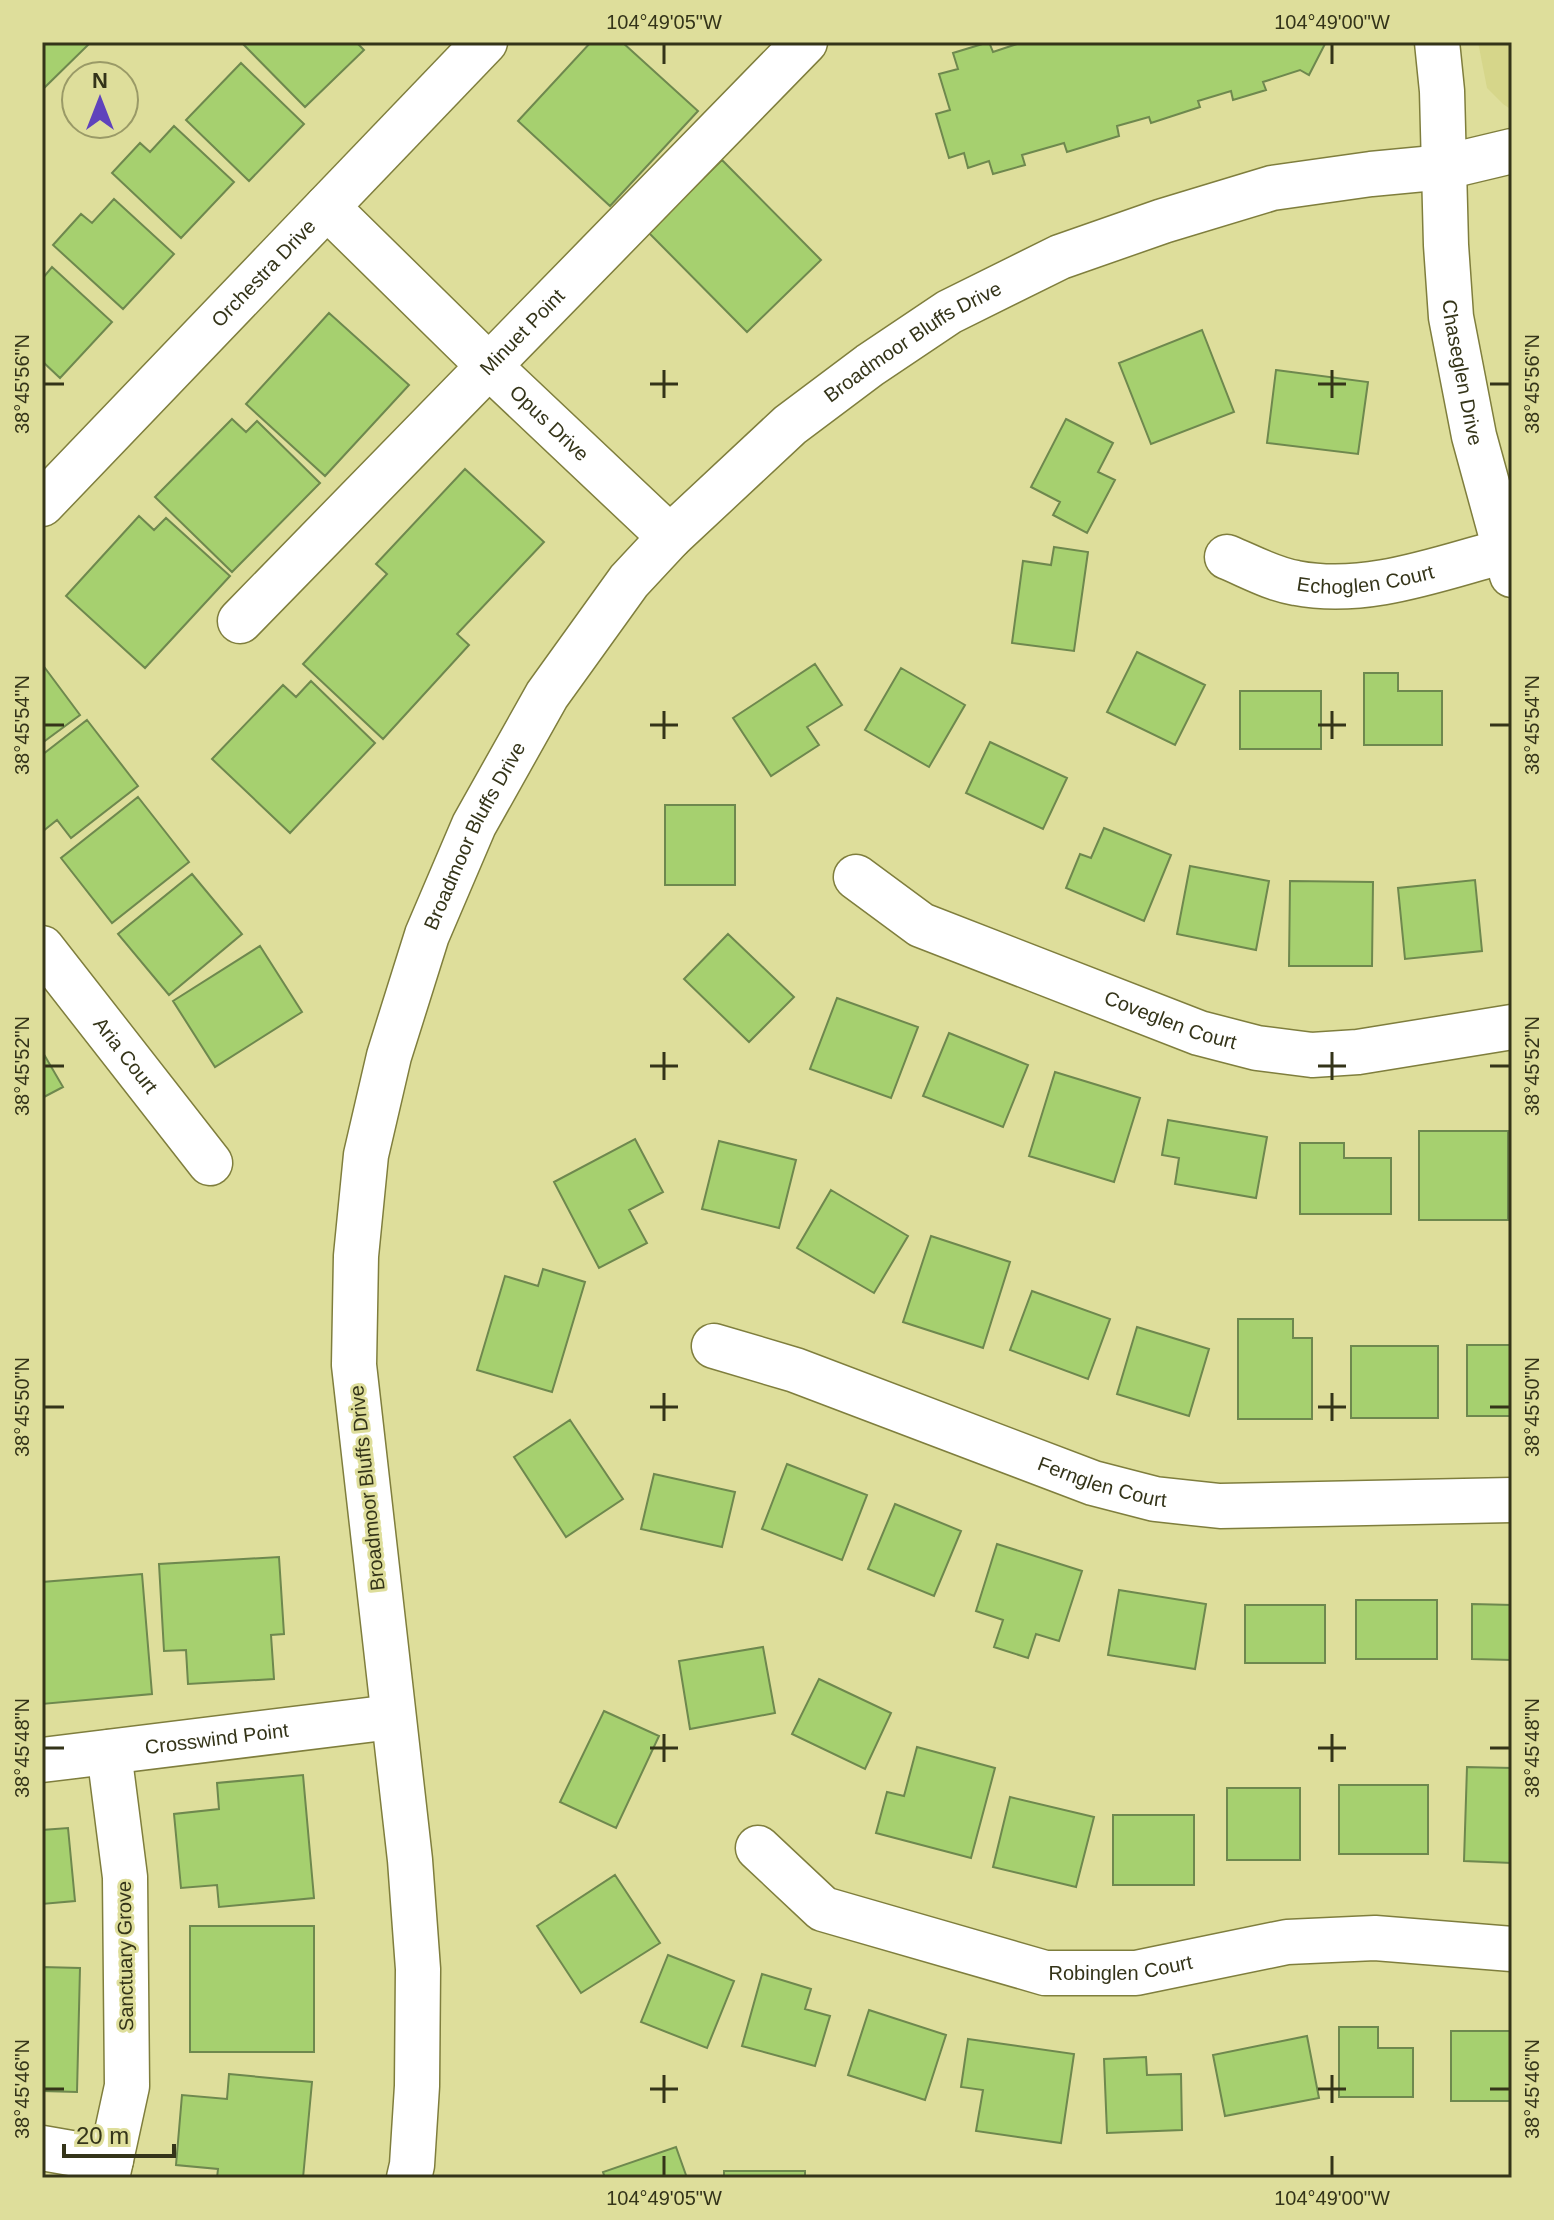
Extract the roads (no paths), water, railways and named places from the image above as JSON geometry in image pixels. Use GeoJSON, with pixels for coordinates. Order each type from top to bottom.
{"type":"FeatureCollection","features":[{"type":"Feature","properties":{"kind":"street","name":"Orchestra Drive"},"geometry":{"type":"LineString","coordinates":[[42,504],[485,42]]}},
{"type":"Feature","properties":{"kind":"street","name":"Minuet Point"},"geometry":{"type":"LineString","coordinates":[[240,621],[805,42]]}},
{"type":"Feature","properties":{"kind":"street"},"geometry":{"type":"LineString","coordinates":[[1437,42],[1445,167]]}},
{"type":"Feature","properties":{"kind":"street"},"geometry":{"type":"LineString","coordinates":[[1445,167],[1512,151]]}},
{"type":"Feature","properties":{"kind":"street"},"geometry":{"type":"LineString","coordinates":[[1445,167],[1512,185]]}},
{"type":"Feature","properties":{"kind":"street","name":"Broadmoor Bluffs Drive"},"geometry":{"type":"LineString","coordinates":[[409,2178],[417,2086],[418,1969],[410,1860],[354,1365],[356,1256],[366,1155],[389,1056],[427,935],[474,825],[547,695],[629,581],[670,537],[790,425],[870,365],[949,312],[1060,257],[1163,221],[1272,188],[1445,167]]}},
{"type":"Feature","properties":{"kind":"street","name":"Chaseglen Drive"},"geometry":{"type":"LineString","coordinates":[[1445,167],[1451,317],[1474,436],[1510,558]]}},
{"type":"Feature","properties":{"kind":"street","name":"Opus Drive"},"geometry":{"type":"LineString","coordinates":[[327,207],[670,537]]}},
{"type":"Feature","properties":{"kind":"street","name":"Echoglen Court"},"geometry":{"type":"LineString","coordinates":[[1227,557],[1292,583],[1330,588],[1371,586],[1510,558]]}},
{"type":"Feature","properties":{"kind":"street","name":"Coveglen Court"},"geometry":{"type":"LineString","coordinates":[[856,877],[921,925],[1199,1033],[1257,1048],[1312,1055],[1358,1052],[1512,1027]]}},
{"type":"Feature","properties":{"kind":"street","name":"Aria Court"},"geometry":{"type":"LineString","coordinates":[[42,948],[210,1163]]}},
{"type":"Feature","properties":{"kind":"street","name":"Fernglen Court"},"geometry":{"type":"LineString","coordinates":[[714,1346],[795,1370],[1093,1483],[1155,1499],[1220,1506],[1512,1500]]}},
{"type":"Feature","properties":{"kind":"street","name":"Crosswind Point"},"geometry":{"type":"LineString","coordinates":[[42,1760],[392,1717]]}},
{"type":"Feature","properties":{"kind":"street","name":"Sanctuary Grove"},"geometry":{"type":"LineString","coordinates":[[42,2148],[109,2169],[127,2086],[125,1877],[109,1752]]}},
{"type":"Feature","properties":{"kind":"street","name":"Robinglen Court"},"geometry":{"type":"LineString","coordinates":[[758,1848],[823,1909],[1045,1973],[1136,1973],[1287,1942],[1375,1938],[1512,1949]]}}]}
